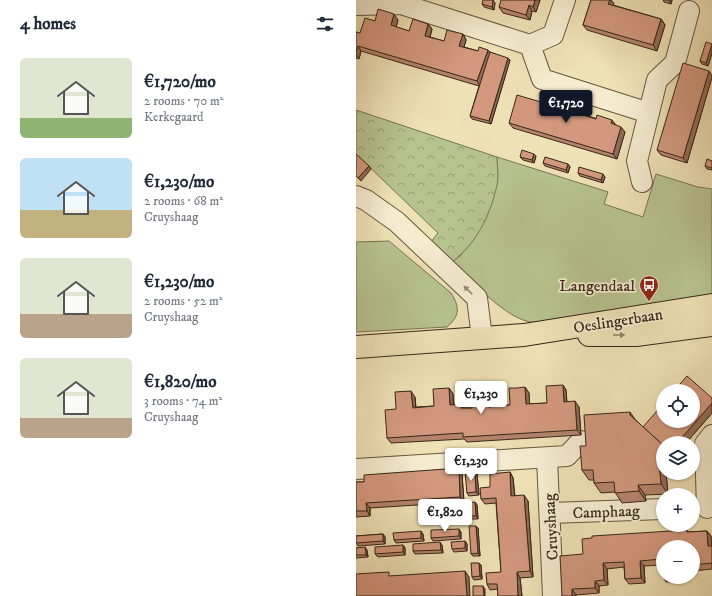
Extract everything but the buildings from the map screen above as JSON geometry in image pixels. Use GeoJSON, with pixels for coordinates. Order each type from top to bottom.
{"type":"FeatureCollection","features":[{"type":"Feature","properties":{"kind":"main road","name":"Oeslingerbaan"},"geometry":{"type":"LineString","coordinates":[[524,335],[712,305]]}},
{"type":"Feature","properties":{"kind":"main road","name":"Oeslingerbaan"},"geometry":{"type":"LineString","coordinates":[[356,347],[524,335],[636,336],[712,325]]}},
{"type":"Feature","properties":{"kind":"street"},"geometry":{"type":"LineString","coordinates":[[356,5],[401,2],[530,46],[554,35],[565,0]]}},
{"type":"Feature","properties":{"kind":"street"},"geometry":{"type":"LineString","coordinates":[[642,182],[637,161],[657,80],[675,63],[689,11]]}},
{"type":"Feature","properties":{"kind":"street"},"geometry":{"type":"LineString","coordinates":[[530,46],[542,79],[649,113]]}},
{"type":"Feature","properties":{"kind":"street"},"geometry":{"type":"LineString","coordinates":[[356,196],[366,200],[397,222],[476,298],[482,338]]}},
{"type":"Feature","properties":{"kind":"street"},"geometry":{"type":"LineString","coordinates":[[704,508],[705,444],[712,435]]}},
{"type":"Feature","properties":{"kind":"street"},"geometry":{"type":"LineString","coordinates":[[356,469],[567,456],[581,441]]}},
{"type":"Feature","properties":{"kind":"street","name":"Cruyshaag"},"geometry":{"type":"LineString","coordinates":[[547,458],[554,596]]}},
{"type":"Feature","properties":{"kind":"street","name":"Camphaag"},"geometry":{"type":"LineString","coordinates":[[550,513],[656,509]]}},
{"type":"Feature","properties":{"kind":"green space"},"geometry":{"type":"Polygon","coordinates":[[[356,110],[497,157],[497,185],[491,207],[475,238],[451,263],[430,243],[438,233],[356,154],[356,110]]]}},
{"type":"Feature","properties":{"kind":"green space"},"geometry":{"type":"Polygon","coordinates":[[[497,157],[608,192],[604,204],[643,217],[656,174],[698,187],[712,189],[712,298],[554,323],[529,322],[507,311],[487,296],[451,263],[461,255],[497,183],[497,157]]]}},
{"type":"Feature","properties":{"kind":"green space"},"geometry":{"type":"Polygon","coordinates":[[[389,241],[451,293],[456,303],[457,311],[454,319],[447,327],[356,332],[356,242],[389,241]]]}},
{"type":"Feature","properties":{"kind":"place","name":"Langendaal"},"geometry":{"type":"Point","coordinates":[649,302]}}]}
